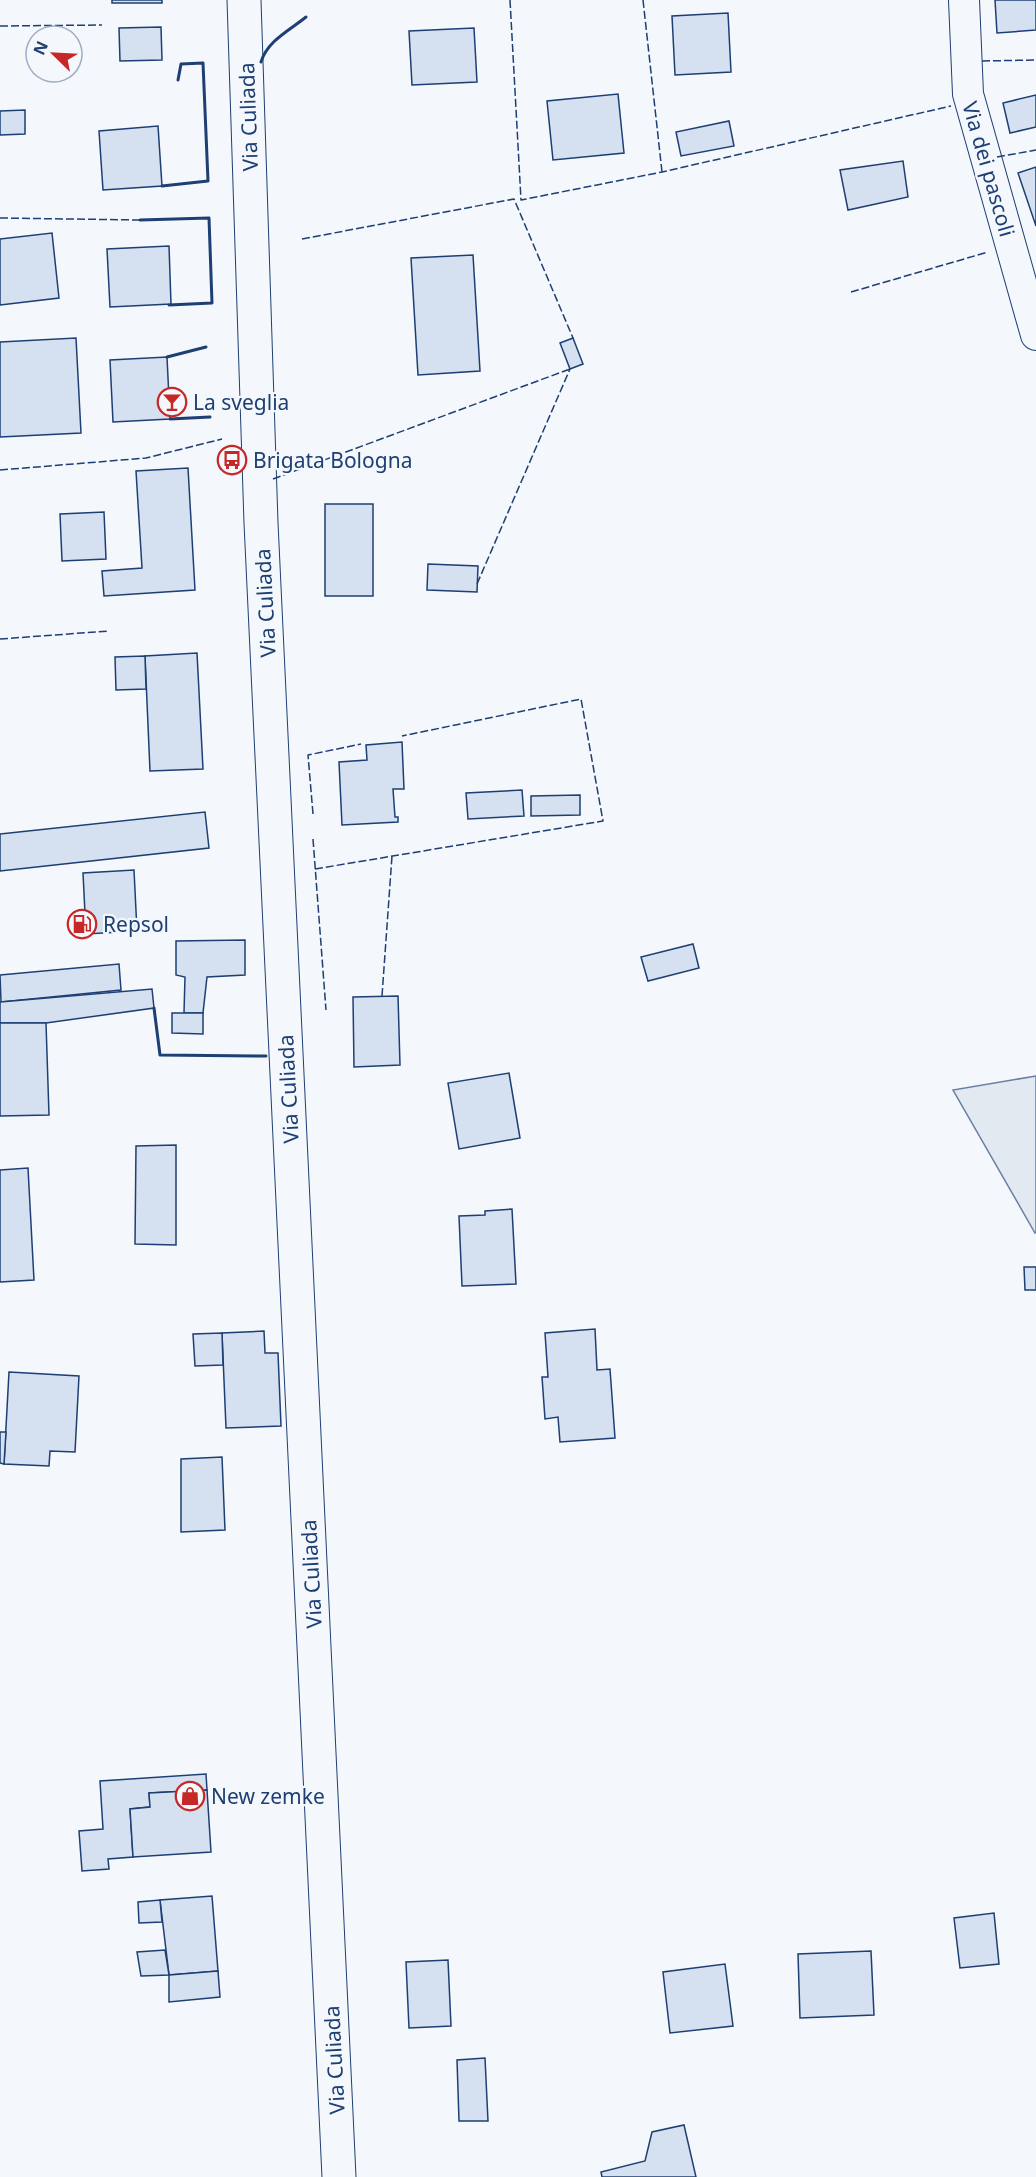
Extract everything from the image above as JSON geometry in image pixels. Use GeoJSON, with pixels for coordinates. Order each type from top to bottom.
{"type":"FeatureCollection","features":[{"type":"Feature","properties":{"kind":"main road","name":"Via Culiada"},"geometry":{"type":"LineString","coordinates":[[244,0],[262,535],[339,2177]]}},
{"type":"Feature","properties":{"kind":"street","name":"Via dei pascoli"},"geometry":{"type":"LineString","coordinates":[[964,0],[968,94],[1036,335]]}},
{"type":"Feature","properties":{"kind":"shaded area"},"geometry":{"type":"Polygon","coordinates":[[[1036,1076],[1036,1232],[1035,1233],[953,1090],[1036,1076]]]}},
{"type":"Feature","properties":{"kind":"building"},"geometry":{"type":"Polygon","coordinates":[[[112,0],[162,0],[162,3],[112,3],[112,0]]]}},
{"type":"Feature","properties":{"kind":"building"},"geometry":{"type":"Polygon","coordinates":[[[995,0],[1036,0],[1036,30],[997,33],[995,0]]]}},
{"type":"Feature","properties":{"kind":"building"},"geometry":{"type":"Polygon","coordinates":[[[728,13],[731,72],[675,75],[672,16],[728,13]]]}},
{"type":"Feature","properties":{"kind":"building"},"geometry":{"type":"Polygon","coordinates":[[[161,27],[162,60],[120,61],[119,28],[161,27]]]}},
{"type":"Feature","properties":{"kind":"building"},"geometry":{"type":"Polygon","coordinates":[[[474,28],[477,82],[412,85],[409,31],[474,28]]]}},
{"type":"Feature","properties":{"kind":"building"},"geometry":{"type":"Polygon","coordinates":[[[618,94],[624,153],[553,160],[547,101],[618,94]]]}},
{"type":"Feature","properties":{"kind":"building"},"geometry":{"type":"Polygon","coordinates":[[[1036,95],[1036,127],[1010,133],[1003,103],[1036,95]]]}},
{"type":"Feature","properties":{"kind":"building"},"geometry":{"type":"Polygon","coordinates":[[[25,110],[25,134],[0,135],[0,111],[25,110]]]}},
{"type":"Feature","properties":{"kind":"building"},"geometry":{"type":"Polygon","coordinates":[[[729,121],[734,146],[681,156],[676,132],[729,121]]]}},
{"type":"Feature","properties":{"kind":"building"},"geometry":{"type":"Polygon","coordinates":[[[158,126],[162,186],[103,190],[99,131],[158,126]]]}},
{"type":"Feature","properties":{"kind":"building"},"geometry":{"type":"Polygon","coordinates":[[[903,161],[908,197],[848,210],[840,170],[903,161]]]}},
{"type":"Feature","properties":{"kind":"building"},"geometry":{"type":"Polygon","coordinates":[[[1036,167],[1036,226],[1018,173],[1036,167]]]}},
{"type":"Feature","properties":{"kind":"building"},"geometry":{"type":"Polygon","coordinates":[[[52,233],[59,298],[0,305],[0,239],[52,233]]]}},
{"type":"Feature","properties":{"kind":"building"},"geometry":{"type":"Polygon","coordinates":[[[169,246],[171,304],[110,307],[107,249],[169,246]]]}},
{"type":"Feature","properties":{"kind":"building"},"geometry":{"type":"Polygon","coordinates":[[[473,255],[480,371],[418,375],[411,258],[473,255]]]}},
{"type":"Feature","properties":{"kind":"building"},"geometry":{"type":"Polygon","coordinates":[[[76,338],[81,433],[0,437],[0,342],[76,338]]]}},
{"type":"Feature","properties":{"kind":"building"},"geometry":{"type":"Polygon","coordinates":[[[573,338],[583,364],[570,369],[560,343],[573,338]]]}},
{"type":"Feature","properties":{"kind":"building"},"geometry":{"type":"Polygon","coordinates":[[[167,357],[170,419],[113,422],[110,360],[167,357]]]}},
{"type":"Feature","properties":{"kind":"building"},"geometry":{"type":"Polygon","coordinates":[[[188,468],[195,590],[104,596],[102,571],[142,568],[136,471],[188,468]]]}},
{"type":"Feature","properties":{"kind":"building"},"geometry":{"type":"Polygon","coordinates":[[[325,504],[373,504],[373,596],[325,596],[325,504]]]}},
{"type":"Feature","properties":{"kind":"building"},"geometry":{"type":"Polygon","coordinates":[[[104,512],[106,559],[62,561],[60,514],[104,512]]]}},
{"type":"Feature","properties":{"kind":"building"},"geometry":{"type":"Polygon","coordinates":[[[428,564],[478,566],[477,592],[427,590],[428,564]]]}},
{"type":"Feature","properties":{"kind":"building"},"geometry":{"type":"Polygon","coordinates":[[[197,653],[203,769],[150,771],[145,656],[197,653]]]}},
{"type":"Feature","properties":{"kind":"building"},"geometry":{"type":"Polygon","coordinates":[[[145,656],[146,689],[116,690],[115,657],[145,656]]]}},
{"type":"Feature","properties":{"kind":"building"},"geometry":{"type":"Polygon","coordinates":[[[402,742],[404,789],[393,789],[395,817],[398,817],[398,822],[342,825],[339,762],[367,760],[366,745],[402,742]]]}},
{"type":"Feature","properties":{"kind":"building"},"geometry":{"type":"Polygon","coordinates":[[[522,790],[524,816],[468,819],[466,793],[522,790]]]}},
{"type":"Feature","properties":{"kind":"building"},"geometry":{"type":"Polygon","coordinates":[[[580,795],[580,815],[531,816],[531,796],[580,795]]]}},
{"type":"Feature","properties":{"kind":"building"},"geometry":{"type":"Polygon","coordinates":[[[205,812],[209,848],[0,871],[0,834],[205,812]]]}},
{"type":"Feature","properties":{"kind":"building"},"geometry":{"type":"Polygon","coordinates":[[[134,870],[137,931],[86,934],[83,873],[134,870]]]}},
{"type":"Feature","properties":{"kind":"building"},"geometry":{"type":"Polygon","coordinates":[[[245,940],[245,975],[207,977],[203,1013],[184,1013],[185,977],[176,975],[176,941],[245,940]]]}},
{"type":"Feature","properties":{"kind":"building"},"geometry":{"type":"Polygon","coordinates":[[[693,944],[699,968],[648,981],[641,957],[693,944]]]}},
{"type":"Feature","properties":{"kind":"building"},"geometry":{"type":"Polygon","coordinates":[[[119,964],[121,990],[1,1002],[0,975],[119,964]]]}},
{"type":"Feature","properties":{"kind":"building"},"geometry":{"type":"Polygon","coordinates":[[[152,989],[154,1008],[46,1023],[0,1023],[0,1002],[152,989]]]}},
{"type":"Feature","properties":{"kind":"building"},"geometry":{"type":"Polygon","coordinates":[[[398,996],[400,1065],[354,1067],[353,997],[398,996]]]}},
{"type":"Feature","properties":{"kind":"building"},"geometry":{"type":"Polygon","coordinates":[[[172,1013],[203,1013],[203,1034],[172,1033],[172,1013]]]}},
{"type":"Feature","properties":{"kind":"building"},"geometry":{"type":"Polygon","coordinates":[[[0,1023],[46,1023],[49,1115],[0,1116],[0,1023]]]}},
{"type":"Feature","properties":{"kind":"building"},"geometry":{"type":"Polygon","coordinates":[[[509,1073],[520,1138],[459,1149],[448,1083],[509,1073]]]}},
{"type":"Feature","properties":{"kind":"building"},"geometry":{"type":"Polygon","coordinates":[[[176,1145],[176,1245],[135,1244],[136,1146],[176,1145]]]}},
{"type":"Feature","properties":{"kind":"building"},"geometry":{"type":"Polygon","coordinates":[[[28,1168],[34,1280],[0,1282],[0,1170],[28,1168]]]}},
{"type":"Feature","properties":{"kind":"building"},"geometry":{"type":"Polygon","coordinates":[[[512,1209],[516,1284],[462,1286],[459,1216],[485,1215],[485,1211],[512,1209]]]}},
{"type":"Feature","properties":{"kind":"building"},"geometry":{"type":"Polygon","coordinates":[[[1024,1267],[1036,1267],[1036,1290],[1025,1290],[1024,1267]]]}},
{"type":"Feature","properties":{"kind":"building"},"geometry":{"type":"Polygon","coordinates":[[[595,1329],[597,1370],[610,1369],[615,1438],[560,1442],[558,1417],[545,1419],[542,1377],[548,1377],[545,1333],[595,1329]]]}},
{"type":"Feature","properties":{"kind":"building"},"geometry":{"type":"Polygon","coordinates":[[[264,1331],[265,1353],[278,1353],[281,1426],[226,1428],[222,1333],[264,1331]]]}},
{"type":"Feature","properties":{"kind":"building"},"geometry":{"type":"Polygon","coordinates":[[[222,1333],[223,1365],[195,1366],[193,1334],[222,1333]]]}},
{"type":"Feature","properties":{"kind":"building"},"geometry":{"type":"Polygon","coordinates":[[[9,1372],[79,1376],[75,1452],[50,1451],[49,1466],[4,1464],[9,1372]]]}},
{"type":"Feature","properties":{"kind":"building"},"geometry":{"type":"Polygon","coordinates":[[[0,1432],[6,1432],[4,1464],[0,1463],[0,1432]]]}},
{"type":"Feature","properties":{"kind":"building"},"geometry":{"type":"Polygon","coordinates":[[[222,1457],[225,1530],[181,1532],[181,1459],[222,1457]]]}},
{"type":"Feature","properties":{"kind":"building"},"geometry":{"type":"Polygon","coordinates":[[[206,1774],[207,1790],[149,1793],[150,1807],[130,1809],[133,1857],[108,1859],[109,1869],[82,1871],[79,1831],[103,1829],[100,1781],[206,1774]]]}},
{"type":"Feature","properties":{"kind":"building"},"geometry":{"type":"Polygon","coordinates":[[[207,1790],[211,1852],[133,1857],[130,1809],[150,1807],[149,1793],[207,1790]]]}},
{"type":"Feature","properties":{"kind":"building"},"geometry":{"type":"Polygon","coordinates":[[[212,1896],[218,1971],[169,1975],[160,1900],[212,1896]]]}},
{"type":"Feature","properties":{"kind":"building"},"geometry":{"type":"Polygon","coordinates":[[[160,1900],[162,1922],[139,1923],[138,1902],[160,1900]]]}},
{"type":"Feature","properties":{"kind":"building"},"geometry":{"type":"Polygon","coordinates":[[[994,1913],[999,1964],[960,1968],[954,1918],[994,1913]]]}},
{"type":"Feature","properties":{"kind":"building"},"geometry":{"type":"Polygon","coordinates":[[[165,1950],[169,1975],[141,1976],[137,1952],[165,1950]]]}},
{"type":"Feature","properties":{"kind":"building"},"geometry":{"type":"Polygon","coordinates":[[[871,1951],[874,2015],[800,2018],[798,1954],[871,1951]]]}},
{"type":"Feature","properties":{"kind":"building"},"geometry":{"type":"Polygon","coordinates":[[[448,1960],[451,2026],[409,2028],[406,1962],[448,1960]]]}},
{"type":"Feature","properties":{"kind":"building"},"geometry":{"type":"Polygon","coordinates":[[[725,1964],[733,2026],[670,2033],[663,1972],[725,1964]]]}},
{"type":"Feature","properties":{"kind":"building"},"geometry":{"type":"Polygon","coordinates":[[[218,1971],[220,1997],[169,2002],[169,1975],[218,1971]]]}},
{"type":"Feature","properties":{"kind":"building"},"geometry":{"type":"Polygon","coordinates":[[[485,2058],[488,2121],[459,2121],[457,2060],[485,2058]]]}},
{"type":"Feature","properties":{"kind":"building"},"geometry":{"type":"Polygon","coordinates":[[[684,2125],[696,2177],[602,2177],[601,2172],[645,2161],[652,2132],[684,2125]]]}},
{"type":"Feature","properties":{"kind":"fence"},"geometry":{"type":"LineString","coordinates":[[510,0],[521,200],[662,172],[951,106]]}},
{"type":"Feature","properties":{"kind":"fence"},"geometry":{"type":"LineString","coordinates":[[643,0],[662,172]]}},
{"type":"Feature","properties":{"kind":"fence"},"geometry":{"type":"LineString","coordinates":[[0,26],[102,25]]}},
{"type":"Feature","properties":{"kind":"fence"},"geometry":{"type":"LineString","coordinates":[[982,61],[1036,60]]}},
{"type":"Feature","properties":{"kind":"fence"},"geometry":{"type":"LineString","coordinates":[[997,157],[1036,150]]}},
{"type":"Feature","properties":{"kind":"fence"},"geometry":{"type":"LineString","coordinates":[[302,239],[514,199],[573,338]]}},
{"type":"Feature","properties":{"kind":"fence"},"geometry":{"type":"LineString","coordinates":[[0,218],[140,220]]}},
{"type":"Feature","properties":{"kind":"fence"},"geometry":{"type":"LineString","coordinates":[[851,292],[988,252]]}},
{"type":"Feature","properties":{"kind":"fence"},"geometry":{"type":"LineString","coordinates":[[273,479],[570,369]]}},
{"type":"Feature","properties":{"kind":"fence"},"geometry":{"type":"LineString","coordinates":[[477,584],[570,369]]}},
{"type":"Feature","properties":{"kind":"fence"},"geometry":{"type":"LineString","coordinates":[[0,470],[146,458],[222,439]]}},
{"type":"Feature","properties":{"kind":"fence"},"geometry":{"type":"LineString","coordinates":[[0,639],[109,631]]}},
{"type":"Feature","properties":{"kind":"fence"},"geometry":{"type":"LineString","coordinates":[[315,869],[603,821],[581,699],[402,736]]}},
{"type":"Feature","properties":{"kind":"fence"},"geometry":{"type":"LineString","coordinates":[[313,814],[308,755],[361,744]]}},
{"type":"Feature","properties":{"kind":"fence"},"geometry":{"type":"LineString","coordinates":[[313,839],[326,1010]]}},
{"type":"Feature","properties":{"kind":"fence"},"geometry":{"type":"LineString","coordinates":[[382,996],[392,856]]}},
{"type":"Feature","properties":{"kind":"wall"},"geometry":{"type":"LineString","coordinates":[[261,62],[268,48],[306,17]]}},
{"type":"Feature","properties":{"kind":"wall"},"geometry":{"type":"LineString","coordinates":[[162,186],[208,181],[203,63],[181,64],[178,80]]}},
{"type":"Feature","properties":{"kind":"wall"},"geometry":{"type":"LineString","coordinates":[[140,220],[209,218],[212,303],[169,305]]}},
{"type":"Feature","properties":{"kind":"wall"},"geometry":{"type":"LineString","coordinates":[[167,357],[206,347]]}},
{"type":"Feature","properties":{"kind":"wall"},"geometry":{"type":"LineString","coordinates":[[170,419],[210,417]]}},
{"type":"Feature","properties":{"kind":"wall"},"geometry":{"type":"LineString","coordinates":[[154,1008],[160,1055],[266,1056]]}},
{"type":"Feature","properties":{"kind":"place","name":"La sveglia"},"geometry":{"type":"Point","coordinates":[172,402]}},
{"type":"Feature","properties":{"kind":"place","name":"Brigata Bologna"},"geometry":{"type":"Point","coordinates":[232,460]}},
{"type":"Feature","properties":{"kind":"place","name":"Repsol"},"geometry":{"type":"Point","coordinates":[82,924]}},
{"type":"Feature","properties":{"kind":"place","name":"New zemke"},"geometry":{"type":"Point","coordinates":[190,1796]}}]}
